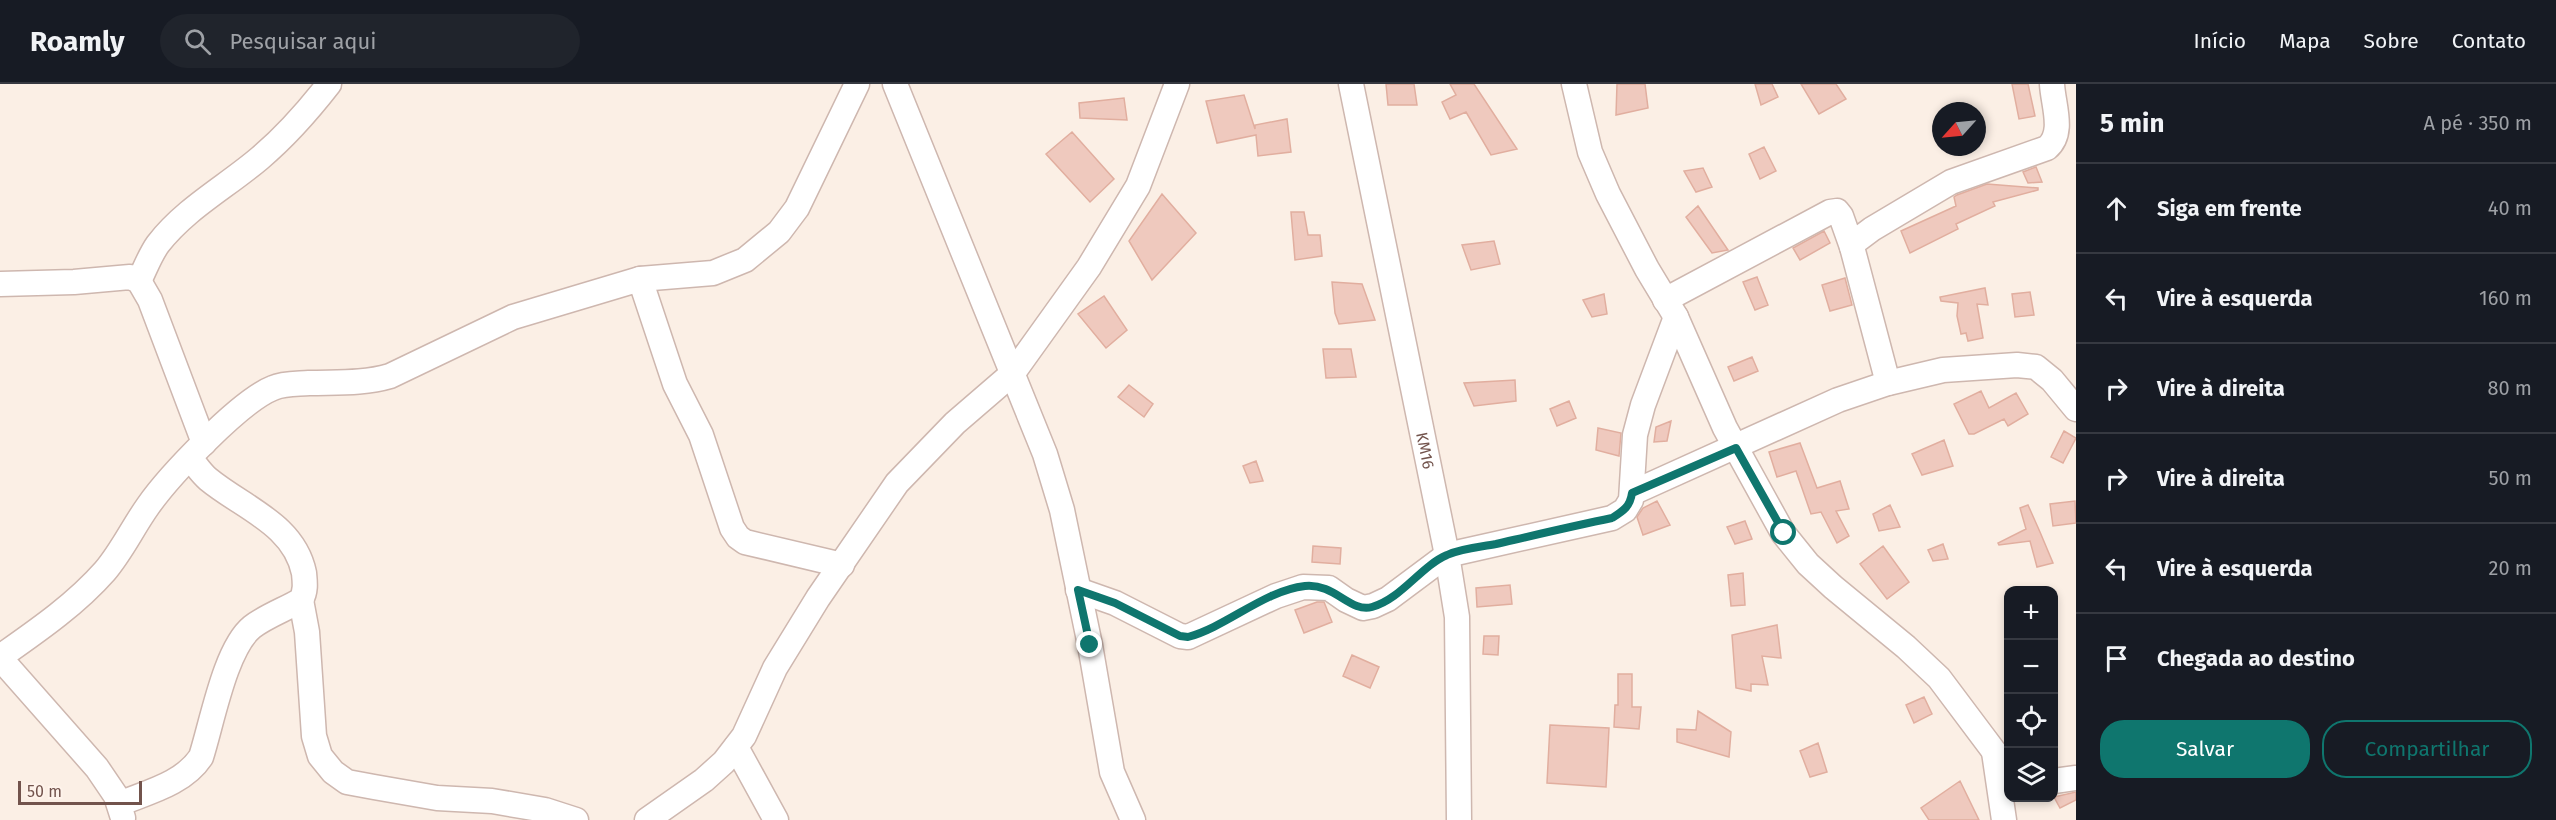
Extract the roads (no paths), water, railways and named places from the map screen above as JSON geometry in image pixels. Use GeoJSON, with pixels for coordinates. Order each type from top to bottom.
{"type":"FeatureCollection","features":[{"type":"Feature","properties":{"kind":"street"},"geometry":{"type":"LineString","coordinates":[[895,84],[1046,454],[1062,510],[1112,772],[1133,820]]}},
{"type":"Feature","properties":{"kind":"street"},"geometry":{"type":"LineString","coordinates":[[647,820],[704,780],[724,762],[744,736],[775,668],[818,598],[897,483],[955,423],[1014,373],[1089,267],[1138,186],[1177,84]]}},
{"type":"Feature","properties":{"kind":"street","name":"KM16"},"geometry":{"type":"LineString","coordinates":[[1351,84],[1447,555],[1457,617],[1459,820]]}},
{"type":"Feature","properties":{"kind":"street"},"geometry":{"type":"LineString","coordinates":[[1574,84],[1590,152],[1613,204],[1671,308],[1736,448],[1784,533],[1795,549],[1833,587],[1906,647],[1939,678],[2001,761],[2004,820]]}},
{"type":"Feature","properties":{"kind":"street"},"geometry":{"type":"LineString","coordinates":[[1852,247],[1872,229],[1951,182],[2047,148],[2056,138],[2057,130],[2052,84]]}},
{"type":"Feature","properties":{"kind":"street"},"geometry":{"type":"LineString","coordinates":[[139,281],[158,245],[173,229],[195,206],[259,159],[286,134],[326,85]]}},
{"type":"Feature","properties":{"kind":"street"},"geometry":{"type":"LineString","coordinates":[[0,284],[74,282],[130,277],[139,281],[150,300],[197,451],[206,477],[264,516],[284,534],[300,556],[305,581],[305,592],[301,600],[252,627],[238,643],[227,669],[201,757],[194,768],[122,812],[97,768],[0,658],[89,588],[107,568],[148,505],[197,451],[253,399],[276,387],[375,380],[390,376],[513,317],[640,279],[713,273],[745,260],[779,232],[797,207],[855,85]]}},
{"type":"Feature","properties":{"kind":"street"},"geometry":{"type":"LineString","coordinates":[[1078,590],[1115,603],[1180,636],[1188,637],[1276,596],[1303,586],[1329,588],[1363,608],[1373,606],[1388,599],[1447,555],[1612,518],[1625,510],[1631,500],[1635,435],[1671,308],[1830,212],[1837,211],[1841,216],[1852,247],[1888,383]]}},
{"type":"Feature","properties":{"kind":"street"},"geometry":{"type":"LineString","coordinates":[[640,279],[675,384],[701,435],[732,528],[738,537],[746,542],[842,565]]}},
{"type":"Feature","properties":{"kind":"street"},"geometry":{"type":"LineString","coordinates":[[1632,493],[1839,400],[1888,383],[1943,370],[2018,364],[2036,367],[2045,372],[2076,409]]}},
{"type":"Feature","properties":{"kind":"street"},"geometry":{"type":"LineString","coordinates":[[301,600],[307,632],[314,736],[320,756],[333,772],[347,782],[437,798],[492,801],[545,810],[576,820]]}},
{"type":"Feature","properties":{"kind":"street"},"geometry":{"type":"LineString","coordinates":[[736,747],[776,820]]}},
{"type":"Feature","properties":{"kind":"street"},"geometry":{"type":"LineString","coordinates":[[2058,781],[2076,778]]}}]}
